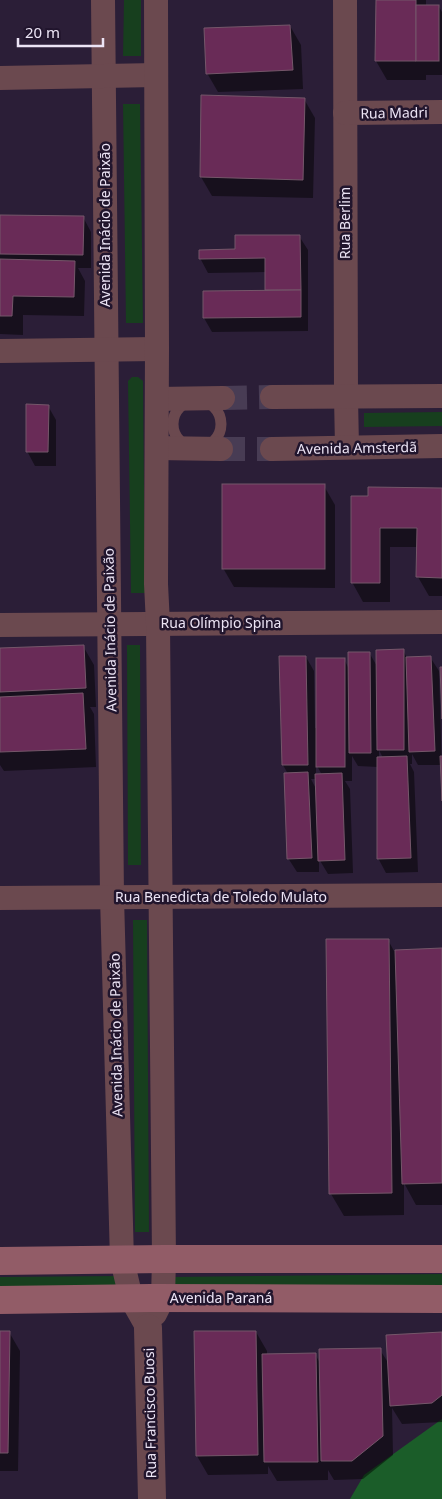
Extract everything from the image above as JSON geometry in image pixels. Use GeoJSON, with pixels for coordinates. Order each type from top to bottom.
{"type":"FeatureCollection","features":[{"type":"Feature","properties":{"kind":"main road"},"geometry":{"type":"LineString","coordinates":[[0,1261],[442,1259]]}},
{"type":"Feature","properties":{"kind":"main road","name":"Avenida Paraná"},"geometry":{"type":"LineString","coordinates":[[0,1300],[131,1298],[442,1299]]}},
{"type":"Feature","properties":{"kind":"street","name":"Avenida Inácio de Paixão"},"geometry":{"type":"LineString","coordinates":[[103,0],[112,897],[122,1260],[131,1298]]}},
{"type":"Feature","properties":{"kind":"street"},"geometry":{"type":"LineString","coordinates":[[156,0],[156,584],[158,624],[163,1298]]}},
{"type":"Feature","properties":{"kind":"street","name":"Rua Berlim"},"geometry":{"type":"LineString","coordinates":[[345,0],[347,447]]}},
{"type":"Feature","properties":{"kind":"street"},"geometry":{"type":"LineString","coordinates":[[0,78],[156,75]]}},
{"type":"Feature","properties":{"kind":"street","name":"Rua Madri"},"geometry":{"type":"LineString","coordinates":[[345,114],[442,112]]}},
{"type":"Feature","properties":{"kind":"street"},"geometry":{"type":"LineString","coordinates":[[0,351],[157,349]]}},
{"type":"Feature","properties":{"kind":"street"},"geometry":{"type":"LineString","coordinates":[[272,397],[442,396]]}},
{"type":"Feature","properties":{"kind":"street"},"geometry":{"type":"LineString","coordinates":[[157,400],[223,398]]}},
{"type":"Feature","properties":{"kind":"street","name":"Avenida Amsterdã"},"geometry":{"type":"LineString","coordinates":[[272,449],[442,446]]}},
{"type":"Feature","properties":{"kind":"street"},"geometry":{"type":"LineString","coordinates":[[157,448],[221,449]]}},
{"type":"Feature","properties":{"kind":"street","name":"Rua Olímpio Spina"},"geometry":{"type":"LineString","coordinates":[[0,625],[442,622]]}},
{"type":"Feature","properties":{"kind":"street","name":"Rua Benedicta de Toledo Mulato"},"geometry":{"type":"LineString","coordinates":[[0,898],[442,895]]}},
{"type":"Feature","properties":{"kind":"street","name":"Rua Francisco Buosi"},"geometry":{"type":"LineString","coordinates":[[131,1298],[148,1328]]}},
{"type":"Feature","properties":{"kind":"street","name":"Rua Francisco Buosi"},"geometry":{"type":"LineString","coordinates":[[152,1499],[148,1328],[163,1298]]}},
{"type":"Feature","properties":{"kind":"lane"},"geometry":{"type":"LineString","coordinates":[[197,399],[205,401],[218,412],[220,429],[218,436],[212,442],[205,447],[197,448],[181,442],[173,428],[173,420],[181,406],[197,399]]}},
{"type":"Feature","properties":{"kind":"green space"},"geometry":{"type":"Polygon","coordinates":[[[124,0],[141,0],[141,56],[123,56],[124,0]]]}},
{"type":"Feature","properties":{"kind":"green space"},"geometry":{"type":"Polygon","coordinates":[[[123,104],[140,104],[143,323],[126,323],[123,104]]]}},
{"type":"Feature","properties":{"kind":"green space"},"geometry":{"type":"Polygon","coordinates":[[[132,377],[138,377],[143,381],[145,593],[131,593],[128,381],[132,377]]]}},
{"type":"Feature","properties":{"kind":"green space"},"geometry":{"type":"Polygon","coordinates":[[[442,412],[442,426],[364,427],[364,413],[442,412]]]}},
{"type":"Feature","properties":{"kind":"green space"},"geometry":{"type":"Polygon","coordinates":[[[127,645],[140,645],[141,865],[128,865],[127,645]]]}},
{"type":"Feature","properties":{"kind":"green space"},"geometry":{"type":"Polygon","coordinates":[[[133,920],[147,920],[149,1232],[135,1232],[133,920]]]}},
{"type":"Feature","properties":{"kind":"green space"},"geometry":{"type":"Polygon","coordinates":[[[442,1274],[442,1289],[173,1292],[173,1277],[442,1274]]]}},
{"type":"Feature","properties":{"kind":"green space"},"geometry":{"type":"Polygon","coordinates":[[[121,1276],[126,1286],[0,1292],[0,1277],[121,1276]]]}},
{"type":"Feature","properties":{"kind":"green space"},"geometry":{"type":"Polygon","coordinates":[[[442,1419],[442,1499],[350,1499],[364,1475],[442,1419]]]}},
{"type":"Feature","properties":{"kind":"building"},"geometry":{"type":"Polygon","coordinates":[[[376,0],[416,0],[416,61],[375,61],[376,0]]]}},
{"type":"Feature","properties":{"kind":"building"},"geometry":{"type":"Polygon","coordinates":[[[416,5],[439,5],[439,61],[416,61],[416,5]]]}},
{"type":"Feature","properties":{"kind":"building"},"geometry":{"type":"Polygon","coordinates":[[[290,25],[293,70],[206,74],[204,28],[290,25]]]}},
{"type":"Feature","properties":{"kind":"building"},"geometry":{"type":"Polygon","coordinates":[[[201,95],[305,98],[303,180],[200,177],[201,95]]]}},
{"type":"Feature","properties":{"kind":"building"},"geometry":{"type":"Polygon","coordinates":[[[0,215],[84,216],[83,255],[0,254],[0,215]]]}},
{"type":"Feature","properties":{"kind":"building"},"geometry":{"type":"Polygon","coordinates":[[[235,235],[300,235],[301,290],[265,290],[265,258],[199,259],[199,250],[235,249],[235,235]]]}},
{"type":"Feature","properties":{"kind":"building"},"geometry":{"type":"Polygon","coordinates":[[[0,259],[75,261],[74,297],[13,296],[12,316],[0,316],[0,259]]]}},
{"type":"Feature","properties":{"kind":"building"},"geometry":{"type":"Polygon","coordinates":[[[301,290],[301,317],[203,318],[203,291],[301,290]]]}},
{"type":"Feature","properties":{"kind":"building"},"geometry":{"type":"Polygon","coordinates":[[[26,404],[49,405],[48,452],[26,452],[26,404]]]}},
{"type":"Feature","properties":{"kind":"building"},"geometry":{"type":"Polygon","coordinates":[[[222,484],[325,484],[325,569],[222,569],[222,484]]]}},
{"type":"Feature","properties":{"kind":"building"},"geometry":{"type":"Polygon","coordinates":[[[368,487],[442,488],[442,578],[416,577],[417,528],[380,528],[380,583],[351,583],[351,496],[368,496],[368,487]]]}},
{"type":"Feature","properties":{"kind":"building"},"geometry":{"type":"Polygon","coordinates":[[[84,645],[86,688],[0,692],[0,648],[84,645]]]}},
{"type":"Feature","properties":{"kind":"building"},"geometry":{"type":"Polygon","coordinates":[[[404,649],[404,750],[377,750],[376,650],[404,649]]]}},
{"type":"Feature","properties":{"kind":"building"},"geometry":{"type":"Polygon","coordinates":[[[348,652],[370,652],[371,753],[349,753],[348,652]]]}},
{"type":"Feature","properties":{"kind":"building"},"geometry":{"type":"Polygon","coordinates":[[[279,656],[306,656],[308,765],[282,765],[279,656]]]}},
{"type":"Feature","properties":{"kind":"building"},"geometry":{"type":"Polygon","coordinates":[[[431,656],[435,751],[409,752],[406,657],[431,656]]]}},
{"type":"Feature","properties":{"kind":"building"},"geometry":{"type":"Polygon","coordinates":[[[316,658],[345,658],[345,767],[316,767],[316,658]]]}},
{"type":"Feature","properties":{"kind":"building"},"geometry":{"type":"Polygon","coordinates":[[[440,667],[442,667],[442,719],[440,667]]]}},
{"type":"Feature","properties":{"kind":"building"},"geometry":{"type":"Polygon","coordinates":[[[83,693],[86,749],[0,752],[0,697],[83,693]]]}},
{"type":"Feature","properties":{"kind":"building"},"geometry":{"type":"Polygon","coordinates":[[[407,756],[411,858],[377,859],[377,757],[407,756]]]}},
{"type":"Feature","properties":{"kind":"building"},"geometry":{"type":"Polygon","coordinates":[[[440,756],[442,756],[442,801],[440,756]]]}},
{"type":"Feature","properties":{"kind":"building"},"geometry":{"type":"Polygon","coordinates":[[[308,772],[312,858],[287,859],[284,773],[308,772]]]}},
{"type":"Feature","properties":{"kind":"building"},"geometry":{"type":"Polygon","coordinates":[[[342,773],[345,860],[318,861],[315,774],[342,773]]]}},
{"type":"Feature","properties":{"kind":"building"},"geometry":{"type":"Polygon","coordinates":[[[326,939],[389,939],[392,1193],[329,1194],[326,939]]]}},
{"type":"Feature","properties":{"kind":"building"},"geometry":{"type":"Polygon","coordinates":[[[442,948],[442,1183],[402,1184],[395,950],[442,948]]]}},
{"type":"Feature","properties":{"kind":"building"},"geometry":{"type":"Polygon","coordinates":[[[0,1331],[10,1331],[8,1453],[0,1453],[0,1331]]]}},
{"type":"Feature","properties":{"kind":"building"},"geometry":{"type":"Polygon","coordinates":[[[194,1331],[256,1331],[258,1455],[196,1456],[194,1331]]]}},
{"type":"Feature","properties":{"kind":"building"},"geometry":{"type":"Polygon","coordinates":[[[442,1332],[442,1395],[432,1403],[390,1406],[386,1335],[442,1332]]]}},
{"type":"Feature","properties":{"kind":"building"},"geometry":{"type":"Polygon","coordinates":[[[381,1348],[383,1436],[352,1461],[321,1461],[319,1349],[381,1348]]]}},
{"type":"Feature","properties":{"kind":"building"},"geometry":{"type":"Polygon","coordinates":[[[316,1353],[318,1462],[264,1462],[262,1354],[316,1353]]]}},
{"type":"Feature","properties":{"kind":"tunnel"},"geometry":{"type":"LineString","coordinates":[[223,398],[272,397]]}},
{"type":"Feature","properties":{"kind":"tunnel"},"geometry":{"type":"LineString","coordinates":[[221,449],[272,449]]}}]}
